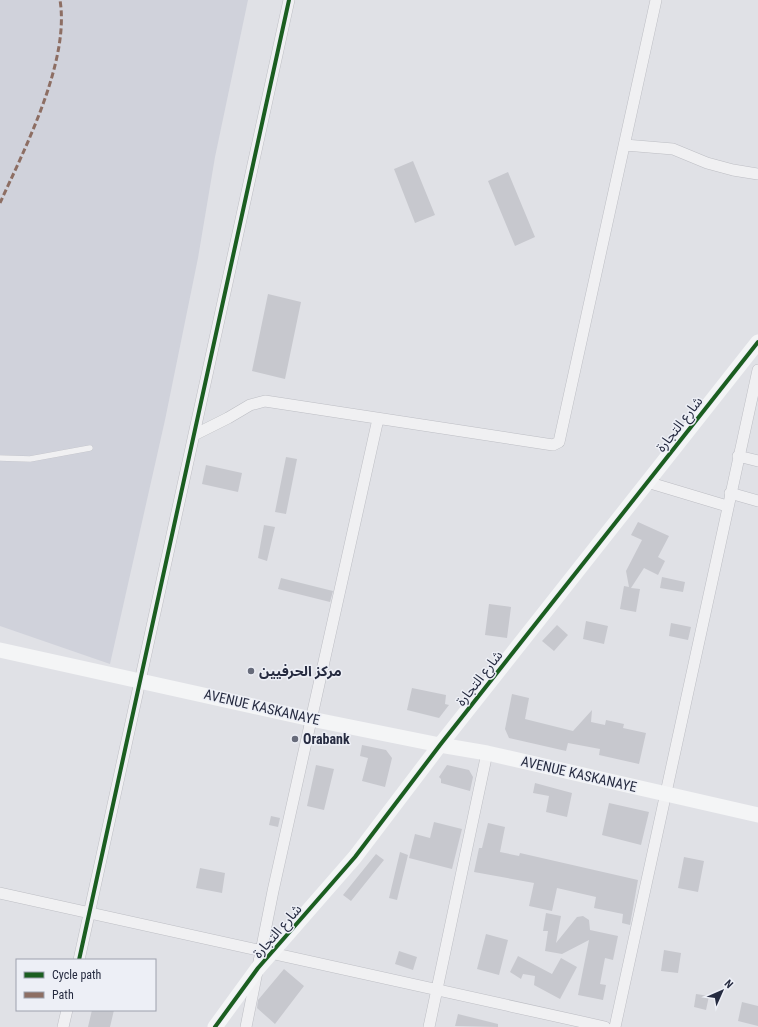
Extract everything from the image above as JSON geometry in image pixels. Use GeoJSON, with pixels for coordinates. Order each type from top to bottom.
{"type":"FeatureCollection","features":[{"type":"Feature","properties":{"kind":"street"},"geometry":{"type":"LineString","coordinates":[[79,959],[91,912],[139,680],[289,0]]}},
{"type":"Feature","properties":{"kind":"street"},"geometry":{"type":"LineString","coordinates":[[194,435],[250,405],[266,401],[378,420],[553,444],[559,442],[656,0]]}},
{"type":"Feature","properties":{"kind":"street"},"geometry":{"type":"LineString","coordinates":[[624,145],[673,149],[707,163],[733,170],[758,174]]}},
{"type":"Feature","properties":{"kind":"street","name":"شارع التجارة"},"geometry":{"type":"LineString","coordinates":[[215,1027],[258,968],[267,951],[355,857],[440,745],[758,342]]}},
{"type":"Feature","properties":{"kind":"street"},"geometry":{"type":"LineString","coordinates":[[615,1027],[738,456],[755,394],[758,370]]}},
{"type":"Feature","properties":{"kind":"street"},"geometry":{"type":"LineString","coordinates":[[267,951],[311,718],[378,420]]}},
{"type":"Feature","properties":{"kind":"street"},"geometry":{"type":"LineString","coordinates":[[738,456],[758,461]]}},
{"type":"Feature","properties":{"kind":"street"},"geometry":{"type":"LineString","coordinates":[[647,482],[727,506]]}},
{"type":"Feature","properties":{"kind":"street"},"geometry":{"type":"LineString","coordinates":[[730,493],[758,501]]}},
{"type":"Feature","properties":{"kind":"street","name":"AVENUE KASKANAYE"},"geometry":{"type":"LineString","coordinates":[[0,650],[311,718],[440,745],[487,753],[758,815]]}},
{"type":"Feature","properties":{"kind":"street"},"geometry":{"type":"LineString","coordinates":[[429,1027],[487,753]]}},
{"type":"Feature","properties":{"kind":"street"},"geometry":{"type":"LineString","coordinates":[[0,892],[605,1027]]}},
{"type":"Feature","properties":{"kind":"street"},"geometry":{"type":"LineString","coordinates":[[246,1027],[258,968]]}},
{"type":"Feature","properties":{"kind":"street"},"geometry":{"type":"LineString","coordinates":[[63,1027],[67,1011]]}},
{"type":"Feature","properties":{"kind":"lane"},"geometry":{"type":"LineString","coordinates":[[0,458],[30,459],[90,448]]}},
{"type":"Feature","properties":{"kind":"shaded area"},"geometry":{"type":"Polygon","coordinates":[[[0,0],[248,0],[215,157],[198,258],[165,420],[110,664],[0,626],[0,0]]]}},
{"type":"Feature","properties":{"kind":"building"},"geometry":{"type":"Polygon","coordinates":[[[413,161],[435,215],[415,223],[394,169],[413,161]]]}},
{"type":"Feature","properties":{"kind":"building"},"geometry":{"type":"Polygon","coordinates":[[[508,172],[535,237],[515,246],[488,181],[508,172]]]}},
{"type":"Feature","properties":{"kind":"building"},"geometry":{"type":"Polygon","coordinates":[[[268,294],[301,302],[285,379],[252,371],[268,294]]]}},
{"type":"Feature","properties":{"kind":"building"},"geometry":{"type":"Polygon","coordinates":[[[286,457],[297,459],[286,514],[275,512],[286,457]]]}},
{"type":"Feature","properties":{"kind":"building"},"geometry":{"type":"Polygon","coordinates":[[[206,465],[242,473],[238,492],[202,484],[206,465]]]}},
{"type":"Feature","properties":{"kind":"building"},"geometry":{"type":"Polygon","coordinates":[[[638,522],[669,536],[658,557],[665,561],[658,575],[644,568],[631,588],[640,589],[636,612],[620,609],[624,586],[629,587],[626,571],[642,540],[631,535],[638,522]]]}},
{"type":"Feature","properties":{"kind":"building"},"geometry":{"type":"Polygon","coordinates":[[[264,525],[275,527],[267,561],[258,558],[264,525]]]}},
{"type":"Feature","properties":{"kind":"building"},"geometry":{"type":"Polygon","coordinates":[[[662,577],[685,582],[683,592],[660,588],[662,577]]]}},
{"type":"Feature","properties":{"kind":"building"},"geometry":{"type":"Polygon","coordinates":[[[281,578],[333,591],[330,602],[278,589],[281,578]]]}},
{"type":"Feature","properties":{"kind":"building"},"geometry":{"type":"Polygon","coordinates":[[[489,604],[511,607],[507,638],[485,635],[489,604]]]}},
{"type":"Feature","properties":{"kind":"building"},"geometry":{"type":"Polygon","coordinates":[[[586,621],[608,626],[604,644],[583,639],[586,621]]]}},
{"type":"Feature","properties":{"kind":"building"},"geometry":{"type":"Polygon","coordinates":[[[671,623],[691,627],[688,640],[669,636],[671,623]]]}},
{"type":"Feature","properties":{"kind":"building"},"geometry":{"type":"Polygon","coordinates":[[[557,625],[568,635],[554,651],[542,641],[557,625]]]}},
{"type":"Feature","properties":{"kind":"building"},"geometry":{"type":"Polygon","coordinates":[[[412,688],[446,695],[445,704],[449,705],[439,718],[407,710],[412,688]]]}},
{"type":"Feature","properties":{"kind":"building"},"geometry":{"type":"Polygon","coordinates":[[[512,694],[529,698],[525,719],[573,731],[592,710],[591,722],[605,725],[606,720],[624,724],[623,728],[646,733],[639,764],[599,755],[600,749],[568,743],[566,751],[509,738],[505,729],[512,694]]]}},
{"type":"Feature","properties":{"kind":"building"},"geometry":{"type":"Polygon","coordinates":[[[362,745],[386,750],[392,758],[385,787],[362,781],[368,758],[360,756],[362,745]]]}},
{"type":"Feature","properties":{"kind":"building"},"geometry":{"type":"Polygon","coordinates":[[[316,765],[334,769],[324,810],[307,806],[316,765]]]}},
{"type":"Feature","properties":{"kind":"building"},"geometry":{"type":"Polygon","coordinates":[[[447,765],[469,770],[473,777],[470,791],[441,783],[441,779],[439,777],[447,765]]]}},
{"type":"Feature","properties":{"kind":"building"},"geometry":{"type":"Polygon","coordinates":[[[535,783],[572,793],[567,817],[546,812],[549,796],[533,793],[535,783]]]}},
{"type":"Feature","properties":{"kind":"building"},"geometry":{"type":"Polygon","coordinates":[[[609,803],[649,812],[641,845],[602,835],[609,803]]]}},
{"type":"Feature","properties":{"kind":"building"},"geometry":{"type":"Polygon","coordinates":[[[271,816],[280,818],[278,827],[269,825],[271,816]]]}},
{"type":"Feature","properties":{"kind":"building"},"geometry":{"type":"Polygon","coordinates":[[[434,822],[462,829],[452,869],[409,858],[415,834],[430,838],[434,822]]]}},
{"type":"Feature","properties":{"kind":"building"},"geometry":{"type":"Polygon","coordinates":[[[488,823],[505,827],[500,852],[519,856],[520,853],[638,880],[630,925],[622,923],[623,914],[594,908],[596,897],[557,888],[552,911],[529,906],[534,883],[474,872],[479,848],[482,848],[488,823]]]}},
{"type":"Feature","properties":{"kind":"building"},"geometry":{"type":"Polygon","coordinates":[[[400,852],[408,855],[397,900],[389,898],[400,852]]]}},
{"type":"Feature","properties":{"kind":"building"},"geometry":{"type":"Polygon","coordinates":[[[376,854],[384,860],[351,901],[343,895],[376,854]]]}},
{"type":"Feature","properties":{"kind":"building"},"geometry":{"type":"Polygon","coordinates":[[[684,857],[704,861],[698,892],[678,888],[684,857]]]}},
{"type":"Feature","properties":{"kind":"building"},"geometry":{"type":"Polygon","coordinates":[[[200,868],[225,873],[222,893],[196,888],[200,868]]]}},
{"type":"Feature","properties":{"kind":"building"},"geometry":{"type":"Polygon","coordinates":[[[546,913],[561,916],[556,943],[577,917],[583,916],[589,920],[590,930],[618,936],[613,960],[605,958],[600,984],[606,985],[603,1000],[578,995],[589,940],[562,954],[545,951],[548,931],[543,931],[546,913]]]}},
{"type":"Feature","properties":{"kind":"building"},"geometry":{"type":"Polygon","coordinates":[[[486,934],[508,940],[499,975],[477,969],[486,934]]]}},
{"type":"Feature","properties":{"kind":"building"},"geometry":{"type":"Polygon","coordinates":[[[664,950],[681,953],[678,973],[661,971],[664,950]]]}},
{"type":"Feature","properties":{"kind":"building"},"geometry":{"type":"Polygon","coordinates":[[[399,951],[417,957],[413,970],[395,964],[399,951]]]}},
{"type":"Feature","properties":{"kind":"building"},"geometry":{"type":"Polygon","coordinates":[[[518,956],[552,974],[561,958],[577,967],[560,999],[534,985],[535,976],[523,974],[521,979],[510,972],[518,956]]]}},
{"type":"Feature","properties":{"kind":"building"},"geometry":{"type":"Polygon","coordinates":[[[284,969],[304,986],[275,1024],[257,1008],[258,1000],[284,969]]]}},
{"type":"Feature","properties":{"kind":"building"},"geometry":{"type":"Polygon","coordinates":[[[696,994],[709,996],[706,1010],[694,1007],[696,994]]]}},
{"type":"Feature","properties":{"kind":"building"},"geometry":{"type":"Polygon","coordinates":[[[742,1002],[758,1006],[758,1026],[738,1021],[742,1002]]]}},
{"type":"Feature","properties":{"kind":"building"},"geometry":{"type":"Polygon","coordinates":[[[92,1011],[114,1011],[110,1027],[88,1027],[92,1011]]]}},
{"type":"Feature","properties":{"kind":"building"},"geometry":{"type":"Polygon","coordinates":[[[458,1014],[498,1024],[498,1027],[455,1026],[458,1014]]]}},
{"type":"Feature","properties":{"kind":"marked path"},"geometry":{"type":"LineString","coordinates":[[0,203],[33,131],[52,77],[58,50],[61,24],[60,0]]}},
{"type":"Feature","properties":{"kind":"cycle path"},"geometry":{"type":"LineString","coordinates":[[79,959],[289,0]]}},
{"type":"Feature","properties":{"kind":"cycle path"},"geometry":{"type":"LineString","coordinates":[[215,1027],[258,968],[355,857],[440,745],[758,342]]}},
{"type":"Feature","properties":{"kind":"place","name":"مركز الحرفيين"},"geometry":{"type":"Point","coordinates":[251,671]}},
{"type":"Feature","properties":{"kind":"place","name":"Orabank"},"geometry":{"type":"Point","coordinates":[295,739]}}]}
